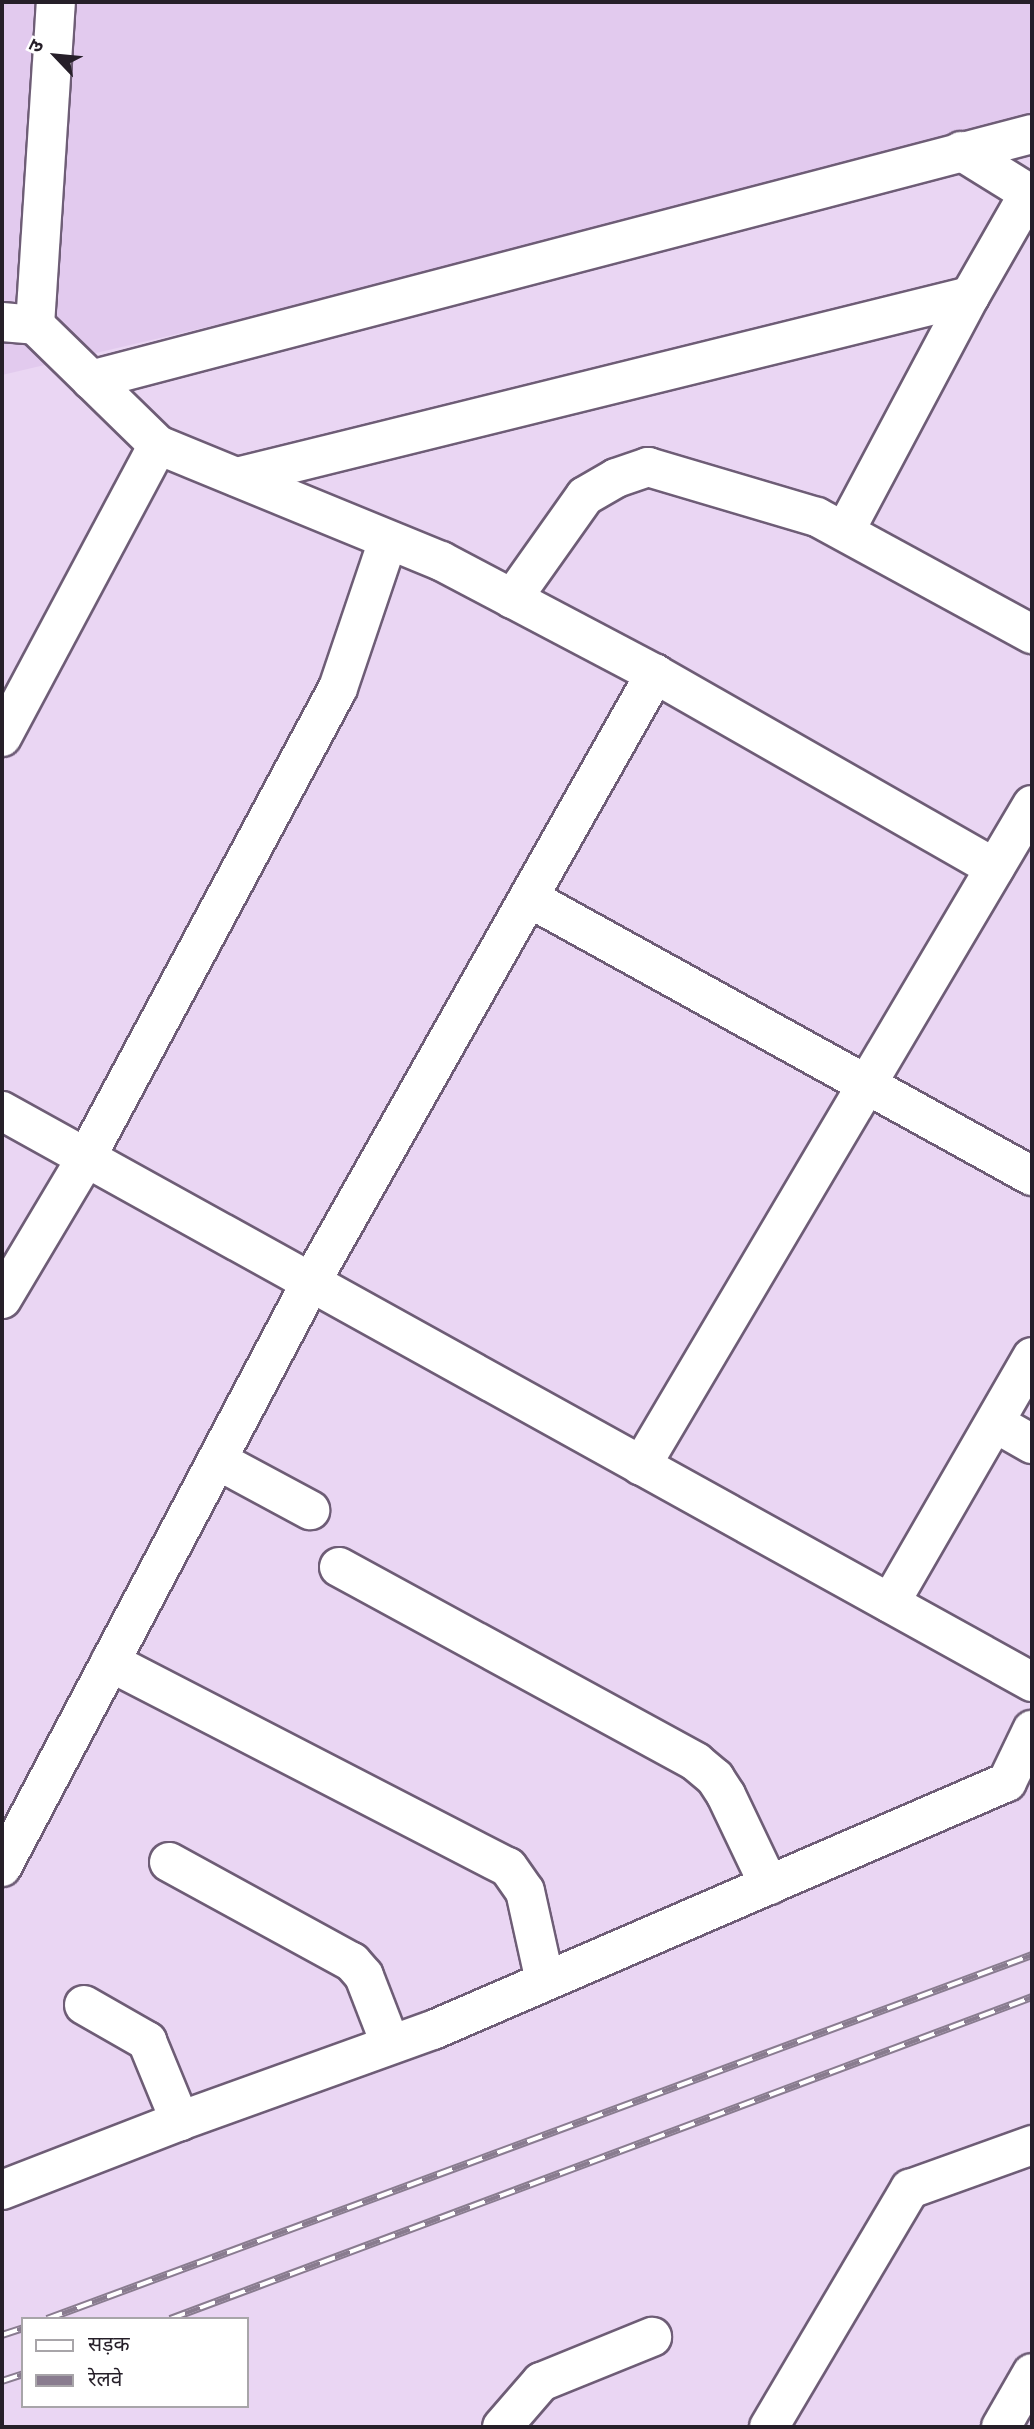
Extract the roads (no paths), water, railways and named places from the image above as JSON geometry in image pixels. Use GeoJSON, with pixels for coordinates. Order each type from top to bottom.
{"type":"FeatureCollection","features":[{"type":"Feature","properties":{"kind":"street"},"geometry":{"type":"LineString","coordinates":[[56,2],[18,323],[91,380],[158,445],[441,561],[655,674],[995,868]]}},
{"type":"Feature","properties":{"kind":"street"},"geometry":{"type":"LineString","coordinates":[[91,380],[1032,134]]}},
{"type":"Feature","properties":{"kind":"street"},"geometry":{"type":"LineString","coordinates":[[845,531],[970,296],[1030,194],[961,151]]}},
{"type":"Feature","properties":{"kind":"street"},"geometry":{"type":"LineString","coordinates":[[237,477],[970,296]]}},
{"type":"Feature","properties":{"kind":"street"},"geometry":{"type":"LineString","coordinates":[[2,737],[158,445]]}},
{"type":"Feature","properties":{"kind":"street"},"geometry":{"type":"LineString","coordinates":[[512,599],[585,496],[616,478],[648,467],[780,504],[845,531],[1032,634]]}},
{"type":"Feature","properties":{"kind":"street"},"geometry":{"type":"LineString","coordinates":[[2,1298],[86,1158],[338,688],[388,540]]}},
{"type":"Feature","properties":{"kind":"street"},"geometry":{"type":"LineString","coordinates":[[2,1867],[311,1282],[655,674]]}},
{"type":"Feature","properties":{"kind":"street"},"geometry":{"type":"LineString","coordinates":[[641,1466],[1032,805]]}},
{"type":"Feature","properties":{"kind":"street"},"geometry":{"type":"LineString","coordinates":[[529,898],[1032,1176]]}},
{"type":"Feature","properties":{"kind":"street"},"geometry":{"type":"LineString","coordinates":[[2,1111],[1032,1682]]}},
{"type":"Feature","properties":{"kind":"street"},"geometry":{"type":"LineString","coordinates":[[890,1604],[1032,1357]]}},
{"type":"Feature","properties":{"kind":"street"},"geometry":{"type":"LineString","coordinates":[[995,1423],[1032,1444]]}},
{"type":"Feature","properties":{"kind":"street"},"geometry":{"type":"LineString","coordinates":[[217,1460],[310,1510]]}},
{"type":"Feature","properties":{"kind":"street"},"geometry":{"type":"LineString","coordinates":[[339,1566],[696,1762],[715,1778],[726,1795],[769,1885]]}},
{"type":"Feature","properties":{"kind":"street"},"geometry":{"type":"LineString","coordinates":[[110,1662],[508,1867],[525,1891],[545,1982]]}},
{"type":"Feature","properties":{"kind":"street"},"geometry":{"type":"LineString","coordinates":[[2,2190],[390,2043],[433,2030],[1007,1782],[1032,1730]]}},
{"type":"Feature","properties":{"kind":"street"},"geometry":{"type":"LineString","coordinates":[[169,1862],[352,1962],[364,1976],[390,2043]]}},
{"type":"Feature","properties":{"kind":"street"},"geometry":{"type":"LineString","coordinates":[[84,2005],[146,2041],[180,2121]]}},
{"type":"Feature","properties":{"kind":"street"},"geometry":{"type":"LineString","coordinates":[[769,2427],[910,2189],[1032,2145]]}},
{"type":"Feature","properties":{"kind":"street"},"geometry":{"type":"LineString","coordinates":[[502,2427],[541,2382],[652,2337]]}},
{"type":"Feature","properties":{"kind":"street"},"geometry":{"type":"LineString","coordinates":[[1002,2427],[1032,2372]]}},
{"type":"Feature","properties":{"kind":"railway"},"geometry":{"type":"LineString","coordinates":[[52,2317],[1032,1955]]}},
{"type":"Feature","properties":{"kind":"railway"},"geometry":{"type":"LineString","coordinates":[[175,2317],[1032,1997]]}},
{"type":"Feature","properties":{"kind":"railway"},"geometry":{"type":"LineString","coordinates":[[2,2335],[21,2329]]}},
{"type":"Feature","properties":{"kind":"railway"},"geometry":{"type":"LineString","coordinates":[[2,2381],[21,2375]]}}]}
